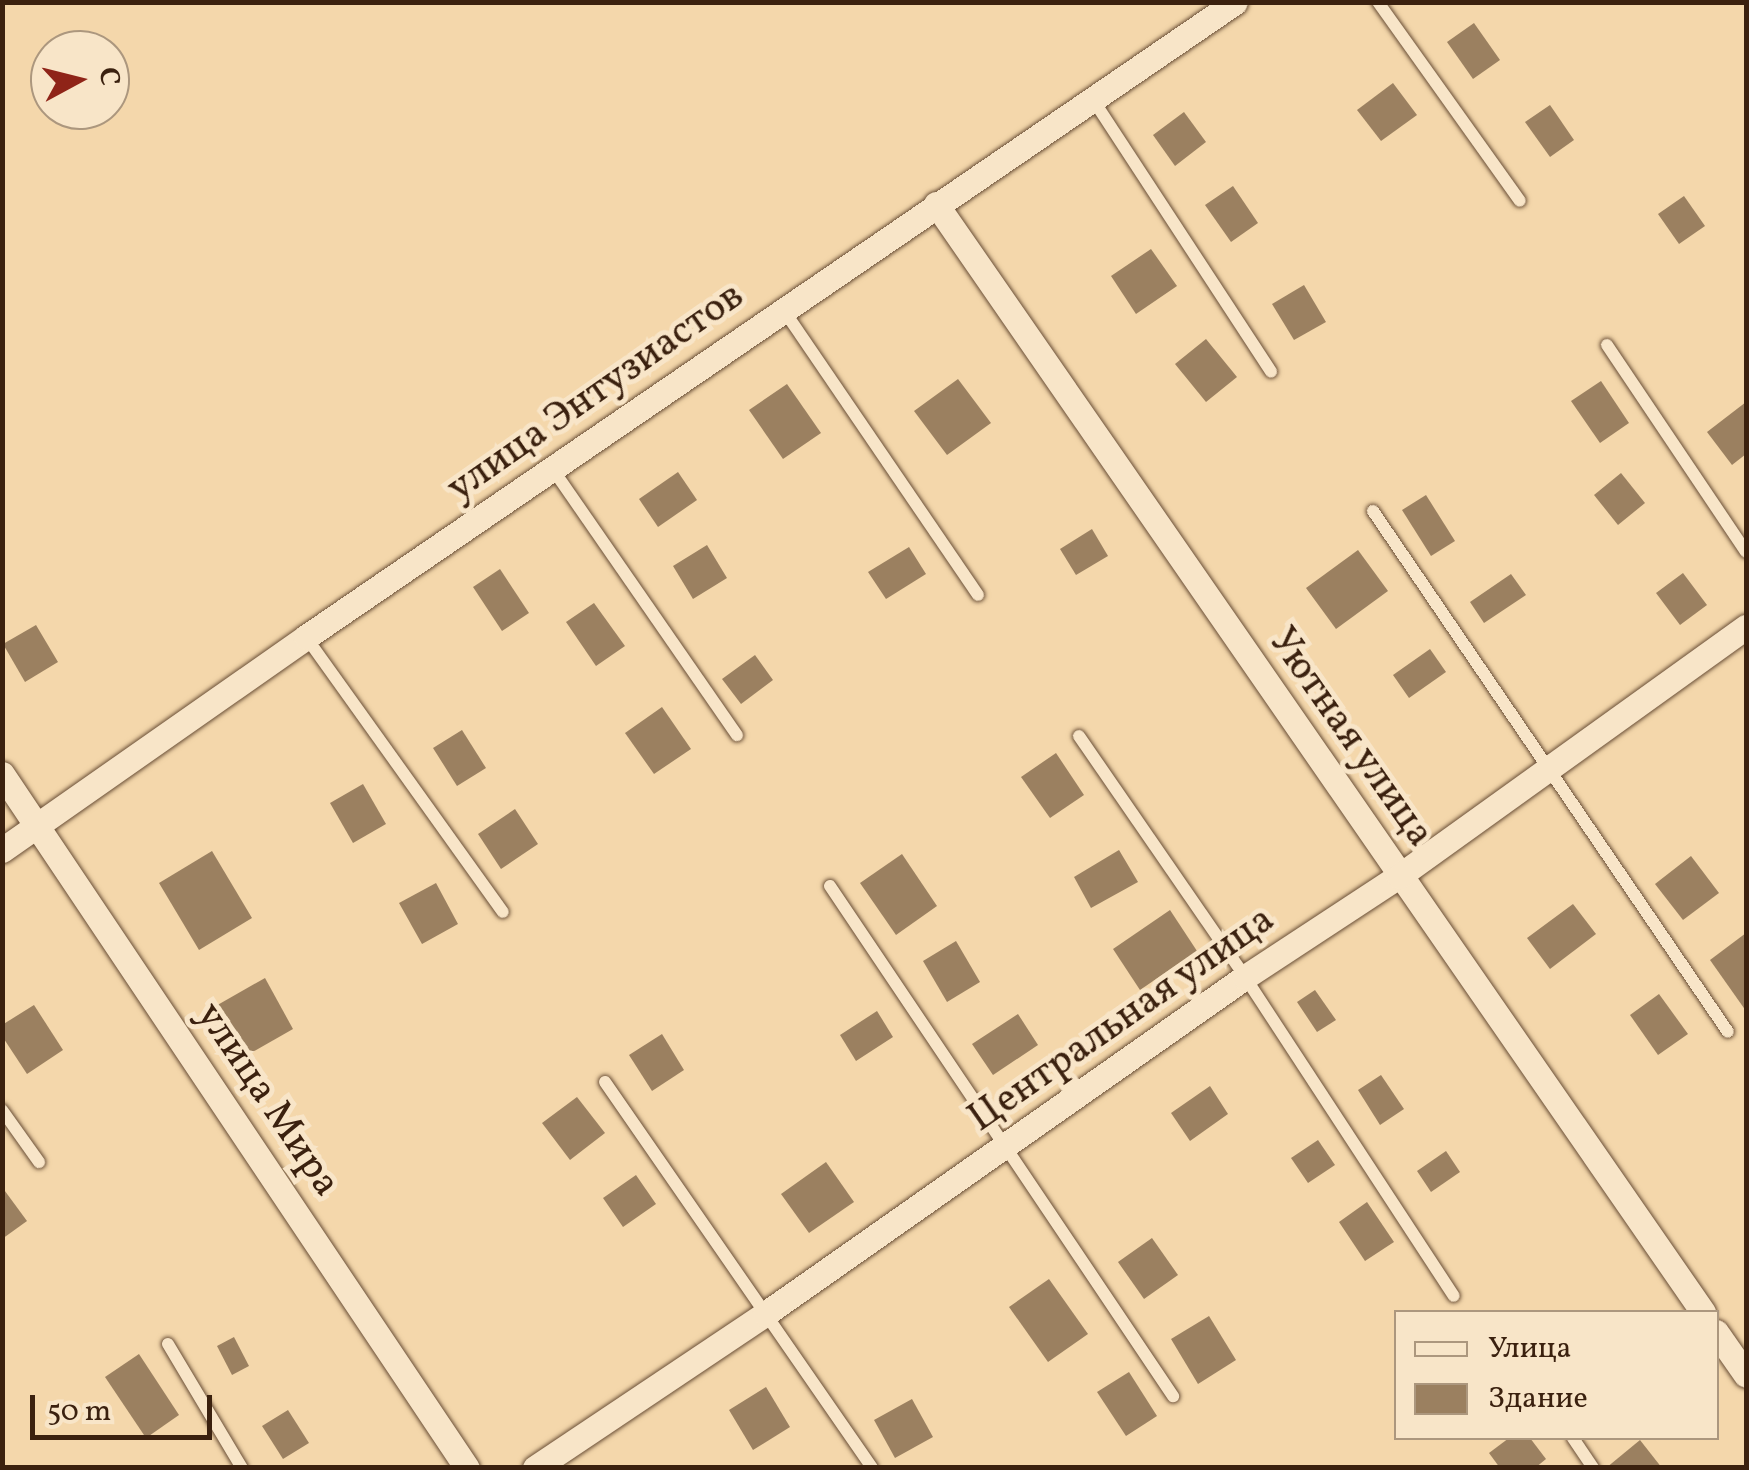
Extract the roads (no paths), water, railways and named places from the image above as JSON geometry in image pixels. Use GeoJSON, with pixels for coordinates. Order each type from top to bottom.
{"type":"FeatureCollection","features":[{"type":"Feature","properties":{"kind":"street","name":"улица Энтузиастов"},"geometry":{"type":"LineString","coordinates":[[2,850],[306,637],[1235,2]]}},
{"type":"Feature","properties":{"kind":"street","name":"Уютная улица"},"geometry":{"type":"LineString","coordinates":[[936,204],[1702,1310]]}},
{"type":"Feature","properties":{"kind":"street","name":"Центральная улица"},"geometry":{"type":"LineString","coordinates":[[536,1468],[766,1314],[1245,977],[1400,876],[1746,627]]}},
{"type":"Feature","properties":{"kind":"street","name":"улица Мира"},"geometry":{"type":"LineString","coordinates":[[2,774],[467,1468]]}},
{"type":"Feature","properties":{"kind":"street"},"geometry":{"type":"LineString","coordinates":[[1719,1336],[1746,1375]]}},
{"type":"Feature","properties":{"kind":"lane"},"geometry":{"type":"LineString","coordinates":[[1378,2],[1520,201]]}},
{"type":"Feature","properties":{"kind":"lane"},"geometry":{"type":"LineString","coordinates":[[1092,98],[1271,372]]}},
{"type":"Feature","properties":{"kind":"lane"},"geometry":{"type":"LineString","coordinates":[[783,309],[978,594]]}},
{"type":"Feature","properties":{"kind":"lane"},"geometry":{"type":"LineString","coordinates":[[1608,345],[1746,552]]}},
{"type":"Feature","properties":{"kind":"lane"},"geometry":{"type":"LineString","coordinates":[[552,468],[737,735]]}},
{"type":"Feature","properties":{"kind":"lane"},"geometry":{"type":"LineString","coordinates":[[1373,511],[1728,1032]]}},
{"type":"Feature","properties":{"kind":"lane"},"geometry":{"type":"LineString","coordinates":[[306,637],[502,912]]}},
{"type":"Feature","properties":{"kind":"lane"},"geometry":{"type":"LineString","coordinates":[[1079,736],[1245,977],[1454,1296]]}},
{"type":"Feature","properties":{"kind":"lane"},"geometry":{"type":"LineString","coordinates":[[830,886],[1008,1145],[1173,1396]]}},
{"type":"Feature","properties":{"kind":"lane"},"geometry":{"type":"LineString","coordinates":[[606,1082],[872,1468]]}},
{"type":"Feature","properties":{"kind":"lane"},"geometry":{"type":"LineString","coordinates":[[2,1110],[39,1162]]}},
{"type":"Feature","properties":{"kind":"lane"},"geometry":{"type":"LineString","coordinates":[[168,1344],[242,1468]]}},
{"type":"Feature","properties":{"kind":"lane"},"geometry":{"type":"LineString","coordinates":[[1574,1440],[1593,1468]]}}]}
